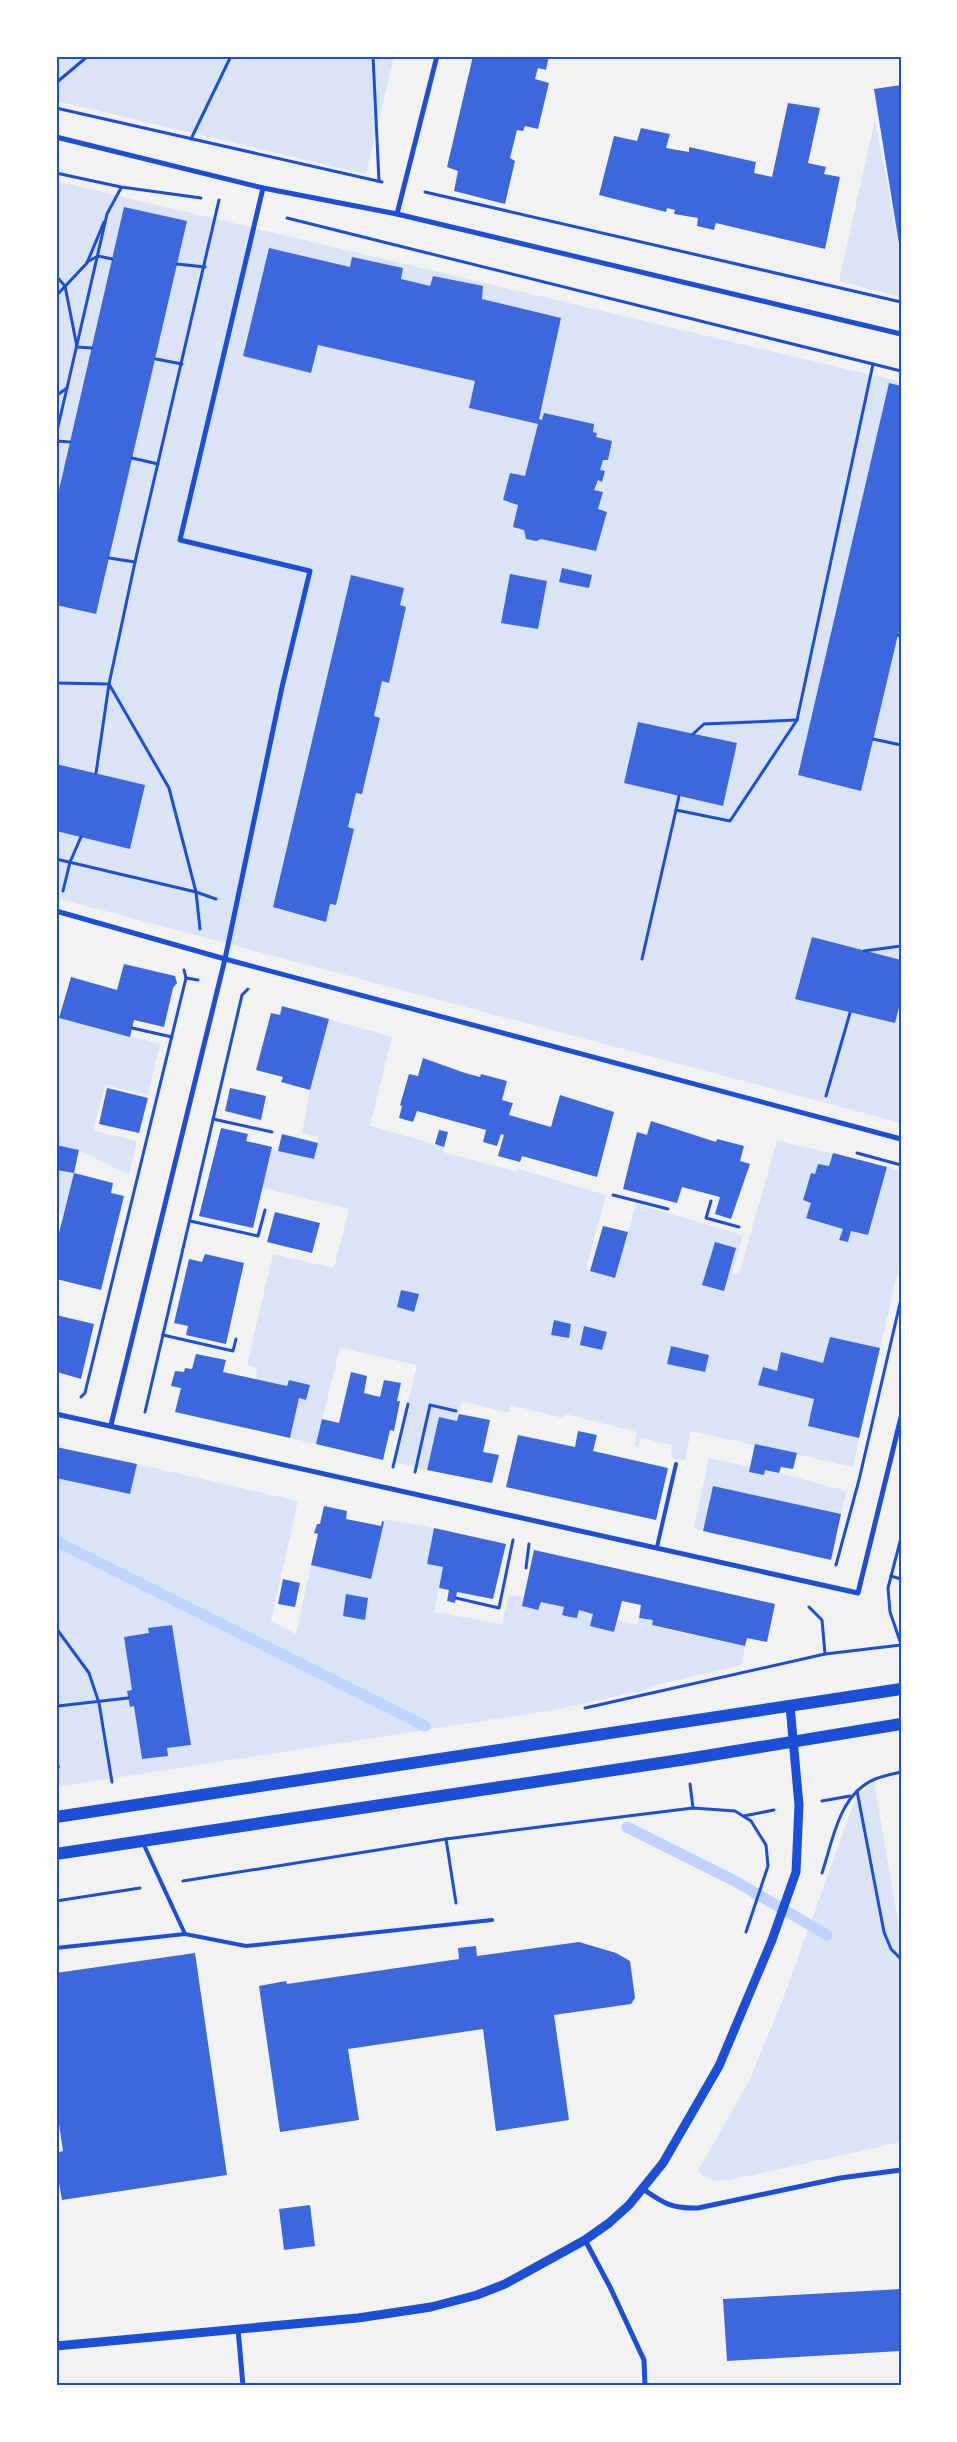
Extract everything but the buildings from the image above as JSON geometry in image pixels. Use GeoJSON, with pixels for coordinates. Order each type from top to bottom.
{"type":"FeatureCollection","features":[{"type":"Feature","properties":{"kind":"main road"},"geometry":{"type":"LineString","coordinates":[[56,1817],[901,1689]]}},
{"type":"Feature","properties":{"kind":"main road"},"geometry":{"type":"LineString","coordinates":[[56,1854],[901,1724]]}},
{"type":"Feature","properties":{"kind":"street"},"geometry":{"type":"LineString","coordinates":[[397,214],[437,56]]}},
{"type":"Feature","properties":{"kind":"street"},"geometry":{"type":"LineString","coordinates":[[56,137],[263,188],[397,214],[901,334]]}},
{"type":"Feature","properties":{"kind":"street"},"geometry":{"type":"LineString","coordinates":[[111,1425],[225,958],[282,687],[310,571],[180,540],[263,188]]}},
{"type":"Feature","properties":{"kind":"street"},"geometry":{"type":"LineString","coordinates":[[57,911],[901,1140]]}},
{"type":"Feature","properties":{"kind":"street"},"geometry":{"type":"LineString","coordinates":[[56,1414],[858,1593],[901,1417]]}},
{"type":"Feature","properties":{"kind":"street"},"geometry":{"type":"LineString","coordinates":[[56,2346],[358,2318],[431,2307],[476,2295],[506,2284],[585,2240],[609,2223],[643,2189],[680,2136],[719,2066],[772,1940],[796,1872],[800,1805],[790,1706]]}},
{"type":"Feature","properties":{"kind":"street"},"geometry":{"type":"LineString","coordinates":[[643,2189],[666,2205],[680,2209],[698,2208],[840,2178],[901,2170]]}},
{"type":"Feature","properties":{"kind":"street"},"geometry":{"type":"LineString","coordinates":[[585,2240],[610,2287],[644,2360],[645,2386]]}},
{"type":"Feature","properties":{"kind":"street"},"geometry":{"type":"LineString","coordinates":[[238,2330],[243,2386]]}},
{"type":"Feature","properties":{"kind":"lane"},"geometry":{"type":"LineString","coordinates":[[657,1547],[676,1464]]}},
{"type":"Feature","properties":{"kind":"lane"},"geometry":{"type":"LineString","coordinates":[[142,1841],[185,1934]]}},
{"type":"Feature","properties":{"kind":"lane"},"geometry":{"type":"LineString","coordinates":[[56,1948],[185,1934],[246,1946],[492,1920]]}},
{"type":"Feature","properties":{"kind":"path"},"geometry":{"type":"LineString","coordinates":[[56,83],[88,56]]}},
{"type":"Feature","properties":{"kind":"path"},"geometry":{"type":"LineString","coordinates":[[191,139],[231,56]]}},
{"type":"Feature","properties":{"kind":"path"},"geometry":{"type":"LineString","coordinates":[[373,56],[379,181]]}},
{"type":"Feature","properties":{"kind":"path"},"geometry":{"type":"LineString","coordinates":[[56,108],[901,302]]}},
{"type":"Feature","properties":{"kind":"path"},"geometry":{"type":"LineString","coordinates":[[56,173],[121,187],[202,198]]}},
{"type":"Feature","properties":{"kind":"path"},"geometry":{"type":"LineString","coordinates":[[87,263],[107,214],[121,187]]}},
{"type":"Feature","properties":{"kind":"path"},"geometry":{"type":"LineString","coordinates":[[96,773],[109,684],[135,562],[221,200],[212,199]]}},
{"type":"Feature","properties":{"kind":"path"},"geometry":{"type":"LineString","coordinates":[[258,210],[901,371]]}},
{"type":"Feature","properties":{"kind":"path"},"geometry":{"type":"LineString","coordinates":[[56,436],[107,214]]}},
{"type":"Feature","properties":{"kind":"path"},"geometry":{"type":"LineString","coordinates":[[56,296],[87,263],[98,256],[112,259]]}},
{"type":"Feature","properties":{"kind":"path"},"geometry":{"type":"LineString","coordinates":[[177,264],[205,267]]}},
{"type":"Feature","properties":{"kind":"path"},"geometry":{"type":"LineString","coordinates":[[56,276],[65,286],[77,347]]}},
{"type":"Feature","properties":{"kind":"path"},"geometry":{"type":"LineString","coordinates":[[77,347],[92,348]]}},
{"type":"Feature","properties":{"kind":"path"},"geometry":{"type":"LineString","coordinates":[[156,359],[182,364]]}},
{"type":"Feature","properties":{"kind":"path"},"geometry":{"type":"LineString","coordinates":[[676,810],[730,821],[797,720],[873,364]]}},
{"type":"Feature","properties":{"kind":"path"},"geometry":{"type":"LineString","coordinates":[[56,396],[67,388]]}},
{"type":"Feature","properties":{"kind":"path"},"geometry":{"type":"LineString","coordinates":[[56,441],[70,442]]}},
{"type":"Feature","properties":{"kind":"path"},"geometry":{"type":"LineString","coordinates":[[132,458],[158,464]]}},
{"type":"Feature","properties":{"kind":"path"},"geometry":{"type":"LineString","coordinates":[[109,558],[135,562]]}},
{"type":"Feature","properties":{"kind":"path"},"geometry":{"type":"LineString","coordinates":[[56,683],[109,684]]}},
{"type":"Feature","properties":{"kind":"path"},"geometry":{"type":"LineString","coordinates":[[79,1398],[85,1393],[186,978],[184,970],[200,927],[196,892],[169,788],[109,684]]}},
{"type":"Feature","properties":{"kind":"path"},"geometry":{"type":"LineString","coordinates":[[693,734],[704,724],[797,720]]}},
{"type":"Feature","properties":{"kind":"path"},"geometry":{"type":"LineString","coordinates":[[873,739],[901,745]]}},
{"type":"Feature","properties":{"kind":"path"},"geometry":{"type":"LineString","coordinates":[[642,959],[679,796]]}},
{"type":"Feature","properties":{"kind":"path"},"geometry":{"type":"LineString","coordinates":[[57,911],[70,862],[81,837]]}},
{"type":"Feature","properties":{"kind":"path"},"geometry":{"type":"LineString","coordinates":[[56,859],[196,892],[236,906]]}},
{"type":"Feature","properties":{"kind":"path"},"geometry":{"type":"LineString","coordinates":[[864,951],[901,946]]}},
{"type":"Feature","properties":{"kind":"path"},"geometry":{"type":"LineString","coordinates":[[174,968],[184,970]]}},
{"type":"Feature","properties":{"kind":"path"},"geometry":{"type":"LineString","coordinates":[[145,1415],[242,995],[246,990],[252,988]]}},
{"type":"Feature","properties":{"kind":"path"},"geometry":{"type":"LineString","coordinates":[[820,1118],[850,1012]]}},
{"type":"Feature","properties":{"kind":"path"},"geometry":{"type":"LineString","coordinates":[[132,1028],[172,1037]]}},
{"type":"Feature","properties":{"kind":"path"},"geometry":{"type":"LineString","coordinates":[[213,1119],[272,1132]]}},
{"type":"Feature","properties":{"kind":"path"},"geometry":{"type":"LineString","coordinates":[[856,1152],[901,1165]]}},
{"type":"Feature","properties":{"kind":"path"},"geometry":{"type":"LineString","coordinates":[[613,1195],[668,1209]]}},
{"type":"Feature","properties":{"kind":"path"},"geometry":{"type":"LineString","coordinates":[[711,1201],[706,1218],[739,1226]]}},
{"type":"Feature","properties":{"kind":"path"},"geometry":{"type":"LineString","coordinates":[[190,1221],[258,1236],[265,1210]]}},
{"type":"Feature","properties":{"kind":"path"},"geometry":{"type":"LineString","coordinates":[[830,1568],[835,1566],[838,1560],[901,1299]]}},
{"type":"Feature","properties":{"kind":"path"},"geometry":{"type":"LineString","coordinates":[[163,1335],[233,1351],[236,1339]]}},
{"type":"Feature","properties":{"kind":"path"},"geometry":{"type":"LineString","coordinates":[[400,1472],[392,1470],[408,1404]]}},
{"type":"Feature","properties":{"kind":"path"},"geometry":{"type":"LineString","coordinates":[[407,1474],[414,1475],[430,1405],[456,1411]]}},
{"type":"Feature","properties":{"kind":"path"},"geometry":{"type":"LineString","coordinates":[[503,1538],[539,1546]]}},
{"type":"Feature","properties":{"kind":"path"},"geometry":{"type":"LineString","coordinates":[[576,1710],[825,1654],[901,1644],[890,1612],[888,1588],[901,1538]]}},
{"type":"Feature","properties":{"kind":"path"},"geometry":{"type":"LineString","coordinates":[[456,1598],[499,1608],[513,1540]]}},
{"type":"Feature","properties":{"kind":"path"},"geometry":{"type":"LineString","coordinates":[[526,1568],[529,1544]]}},
{"type":"Feature","properties":{"kind":"path"},"geometry":{"type":"LineString","coordinates":[[891,1576],[901,1579]]}},
{"type":"Feature","properties":{"kind":"path"},"geometry":{"type":"LineString","coordinates":[[802,1605],[811,1607],[822,1620],[825,1654]]}},
{"type":"Feature","properties":{"kind":"path"},"geometry":{"type":"LineString","coordinates":[[56,1628],[89,1673],[99,1703],[113,1785],[103,1786]]}},
{"type":"Feature","properties":{"kind":"path"},"geometry":{"type":"LineString","coordinates":[[58,1706],[99,1703],[128,1698]]}},
{"type":"Feature","properties":{"kind":"path"},"geometry":{"type":"LineString","coordinates":[[822,1874],[846,1803],[857,1790],[874,1779],[901,1772]]}},
{"type":"Feature","properties":{"kind":"path"},"geometry":{"type":"LineString","coordinates":[[857,1790],[884,1932],[891,1949],[901,1959]]}},
{"type":"Feature","properties":{"kind":"path"},"geometry":{"type":"LineString","coordinates":[[743,1816],[852,1796]]}},
{"type":"Feature","properties":{"kind":"path"},"geometry":{"type":"LineString","coordinates":[[56,1901],[446,1839],[693,1808],[735,1811],[751,1821],[766,1845],[768,1866],[746,1932]]}},
{"type":"Feature","properties":{"kind":"path"},"geometry":{"type":"LineString","coordinates":[[446,1839],[460,1924]]}},
{"type":"Feature","properties":{"kind":"shaded area"},"geometry":{"type":"Polygon","coordinates":[[[56,56],[394,56],[366,174],[56,101],[56,56]]]}},
{"type":"Feature","properties":{"kind":"shaded area"},"geometry":{"type":"Polygon","coordinates":[[[875,119],[901,257],[901,297],[839,281],[875,119]]]}},
{"type":"Feature","properties":{"kind":"shaded area"},"geometry":{"type":"Polygon","coordinates":[[[56,181],[901,382],[901,1123],[56,898],[56,181]]]}},
{"type":"Feature","properties":{"kind":"shaded area"},"geometry":{"type":"Polygon","coordinates":[[[59,1018],[160,1044],[148,1095],[105,1085],[94,1128],[94,1131],[137,1141],[129,1175],[79,1150],[56,1145],[56,1028],[59,1018]]]}},
{"type":"Feature","properties":{"kind":"shaded area"},"geometry":{"type":"Polygon","coordinates":[[[329,1019],[392,1037],[370,1126],[444,1147],[443,1152],[517,1172],[518,1169],[606,1195],[586,1269],[615,1278],[636,1204],[743,1235],[732,1273],[739,1274],[777,1141],[833,1153],[829,1166],[818,1164],[815,1174],[811,1173],[803,1200],[811,1203],[807,1218],[843,1229],[840,1240],[848,1242],[851,1231],[868,1235],[887,1167],[901,1172],[901,1258],[880,1348],[830,1337],[823,1363],[781,1352],[777,1371],[763,1368],[758,1385],[814,1399],[859,1438],[853,1467],[691,1431],[685,1461],[671,1457],[672,1445],[641,1438],[638,1447],[634,1446],[637,1432],[565,1414],[563,1418],[511,1405],[509,1413],[462,1401],[457,1421],[439,1417],[427,1470],[394,1462],[417,1365],[340,1348],[316,1444],[290,1438],[299,1398],[306,1400],[309,1385],[289,1380],[287,1386],[255,1380],[257,1368],[247,1365],[273,1254],[334,1268],[349,1209],[262,1188],[272,1149],[314,1159],[319,1137],[302,1133],[310,1090],[329,1019]],[[554,1321],[552,1335],[568,1338],[571,1324],[554,1321]],[[584,1326],[581,1345],[602,1350],[607,1332],[584,1326]],[[671,1346],[667,1364],[705,1372],[708,1355],[671,1346]]]}},
{"type":"Feature","properties":{"kind":"shaded area"},"geometry":{"type":"Polygon","coordinates":[[[56,1170],[74,1173],[63,1214],[56,1212],[56,1170]]]}},
{"type":"Feature","properties":{"kind":"shaded area"},"geometry":{"type":"Polygon","coordinates":[[[709,1458],[779,1473],[847,1491],[841,1514],[714,1486],[703,1531],[694,1528],[709,1458]]]}},
{"type":"Feature","properties":{"kind":"shaded area"},"geometry":{"type":"Polygon","coordinates":[[[137,1464],[298,1501],[271,1621],[296,1634],[311,1565],[371,1579],[383,1519],[434,1528],[427,1564],[443,1567],[434,1612],[502,1624],[509,1595],[524,1597],[522,1606],[538,1610],[541,1602],[564,1607],[562,1615],[577,1618],[579,1610],[593,1614],[591,1626],[614,1632],[618,1620],[637,1625],[639,1618],[653,1620],[652,1626],[745,1646],[742,1665],[655,1685],[645,1690],[554,1710],[56,1787],[56,1478],[130,1494],[137,1464]]]}},
{"type":"Feature","properties":{"kind":"shaded area"},"geometry":{"type":"Polygon","coordinates":[[[874,1781],[899,1928],[901,1929],[901,2142],[730,2180],[715,2181],[700,2174],[699,2169],[749,2081],[783,1999],[852,1808],[862,1792],[874,1781]]]}},
{"type":"Feature","properties":{"kind":"waterway"},"geometry":{"type":"LineString","coordinates":[[56,1541],[425,1726]]}},
{"type":"Feature","properties":{"kind":"waterway"},"geometry":{"type":"LineString","coordinates":[[627,1827],[735,1881],[827,1935]]}}]}
